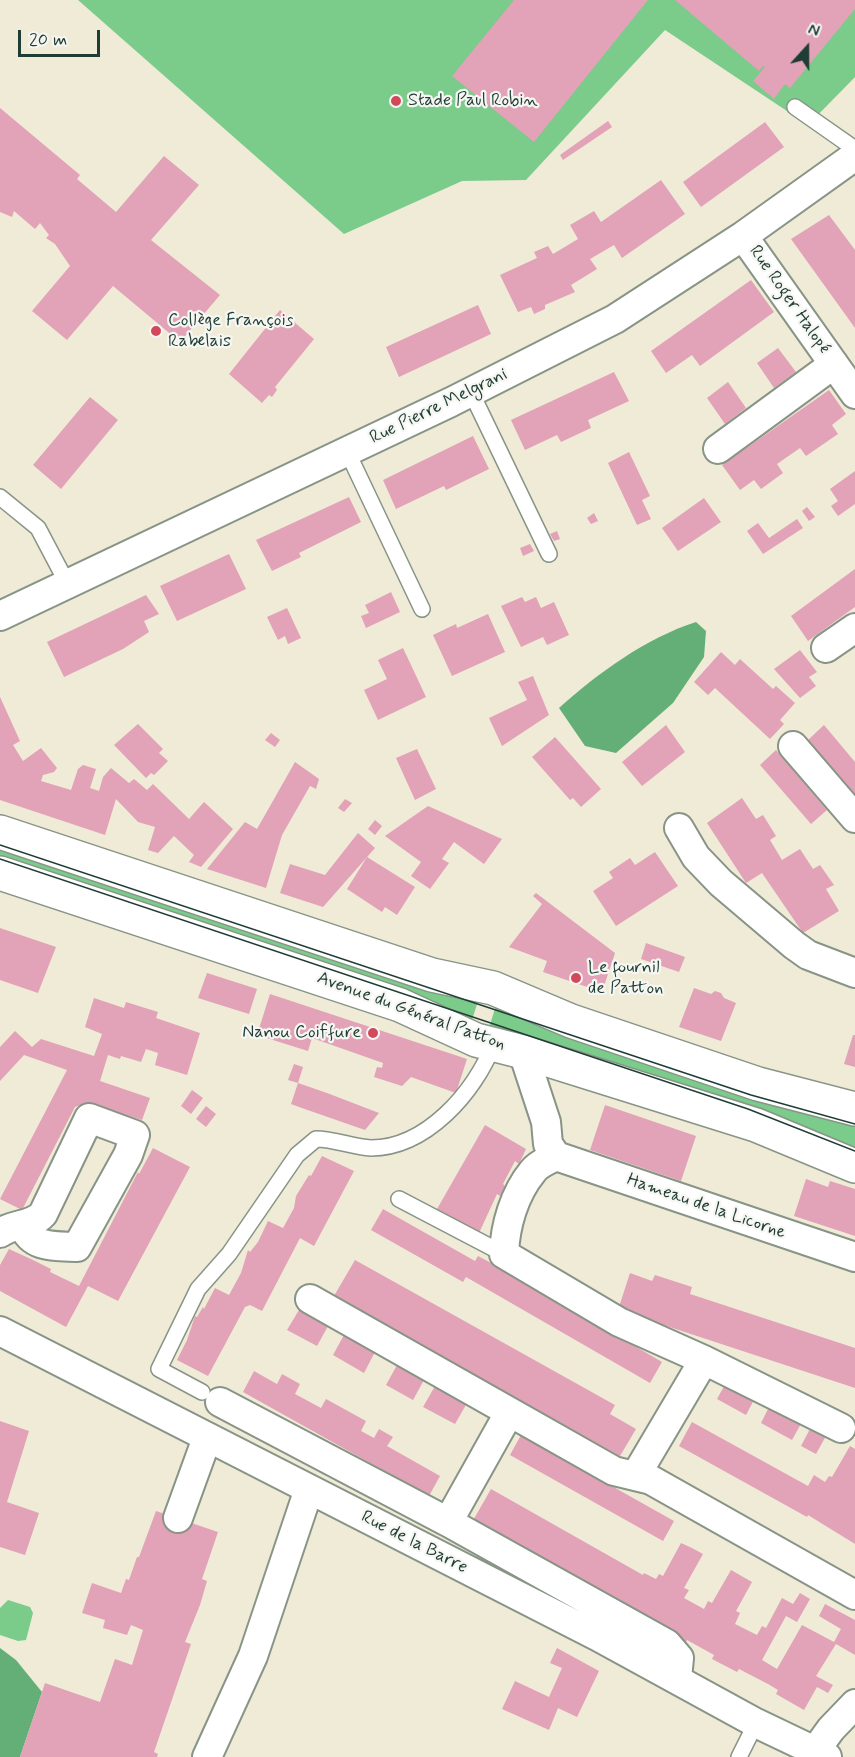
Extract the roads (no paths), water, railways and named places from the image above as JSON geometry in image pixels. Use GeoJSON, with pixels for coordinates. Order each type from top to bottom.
{"type":"FeatureCollection","features":[{"type":"Feature","properties":{"kind":"street","name":"Rue Pierre Melgrani"},"geometry":{"type":"LineString","coordinates":[[2,612],[347,452],[615,319],[743,236],[855,156]]}},
{"type":"Feature","properties":{"kind":"street","name":"Rue Roger Halopé"},"geometry":{"type":"LineString","coordinates":[[743,236],[855,394]]}},
{"type":"Feature","properties":{"kind":"street","name":"Rue Roger Halopé"},"geometry":{"type":"LineString","coordinates":[[718,449],[834,364]]}},
{"type":"Feature","properties":{"kind":"street"},"geometry":{"type":"LineString","coordinates":[[826,648],[855,628]]}},
{"type":"Feature","properties":{"kind":"street"},"geometry":{"type":"LineString","coordinates":[[792,747],[855,818]]}},
{"type":"Feature","properties":{"kind":"street"},"geometry":{"type":"LineString","coordinates":[[679,828],[696,857],[721,884],[794,945],[808,955],[855,973]]}},
{"type":"Feature","properties":{"kind":"street"},"geometry":{"type":"LineString","coordinates":[[0,832],[432,975],[493,988],[571,1021],[758,1084],[855,1109]]}},
{"type":"Feature","properties":{"kind":"street","name":"Avenue du Général Patton"},"geometry":{"type":"LineString","coordinates":[[0,873],[400,1005],[465,1036],[756,1125],[855,1166]]}},
{"type":"Feature","properties":{"kind":"street"},"geometry":{"type":"LineString","coordinates":[[508,1048],[546,1122],[548,1144],[556,1156],[533,1170],[515,1204],[505,1230],[504,1254],[619,1322],[704,1360],[841,1428]]}},
{"type":"Feature","properties":{"kind":"street"},"geometry":{"type":"LineString","coordinates":[[89,1118],[135,1135],[128,1155],[77,1246],[45,1246],[11,1229],[38,1220],[43,1214],[89,1118]]}},
{"type":"Feature","properties":{"kind":"street","name":"Hameau de la Licorne"},"geometry":{"type":"LineString","coordinates":[[556,1156],[855,1257]]}},
{"type":"Feature","properties":{"kind":"street"},"geometry":{"type":"LineString","coordinates":[[310,1299],[614,1471],[651,1480],[855,1595]]}},
{"type":"Feature","properties":{"kind":"street","name":"Rue de la Barre"},"geometry":{"type":"LineString","coordinates":[[0,1331],[677,1679],[756,1723],[821,1754]]}},
{"type":"Feature","properties":{"kind":"street"},"geometry":{"type":"LineString","coordinates":[[636,1475],[704,1360]]}},
{"type":"Feature","properties":{"kind":"street"},"geometry":{"type":"LineString","coordinates":[[211,1397],[448,1522],[667,1644],[680,1658],[677,1679]]}},
{"type":"Feature","properties":{"kind":"street"},"geometry":{"type":"LineString","coordinates":[[448,1522],[509,1413]]}},
{"type":"Feature","properties":{"kind":"street"},"geometry":{"type":"LineString","coordinates":[[178,1518],[207,1438]]}},
{"type":"Feature","properties":{"kind":"street"},"geometry":{"type":"LineString","coordinates":[[207,1757],[253,1656],[309,1489]]}},
{"type":"Feature","properties":{"kind":"street"},"geometry":{"type":"LineString","coordinates":[[821,1754],[831,1729],[855,1704]]}},
{"type":"Feature","properties":{"kind":"lane"},"geometry":{"type":"LineString","coordinates":[[795,107],[855,149]]}},
{"type":"Feature","properties":{"kind":"lane"},"geometry":{"type":"LineString","coordinates":[[471,392],[549,554]]}},
{"type":"Feature","properties":{"kind":"lane"},"geometry":{"type":"LineString","coordinates":[[347,452],[422,609]]}},
{"type":"Feature","properties":{"kind":"lane"},"geometry":{"type":"LineString","coordinates":[[0,496],[38,528],[66,583]]}},
{"type":"Feature","properties":{"kind":"lane"},"geometry":{"type":"LineString","coordinates":[[211,1397],[159,1369],[198,1289],[229,1254],[297,1155],[316,1139],[332,1139],[372,1148],[385,1147],[407,1139],[434,1123],[454,1105],[477,1078],[508,1048]]}},
{"type":"Feature","properties":{"kind":"lane"},"geometry":{"type":"LineString","coordinates":[[399,1198],[504,1254]]}},
{"type":"Feature","properties":{"kind":"lane"},"geometry":{"type":"LineString","coordinates":[[739,1757],[756,1723]]}},
{"type":"Feature","properties":{"kind":"tram line"},"geometry":{"type":"LineString","coordinates":[[0,845],[751,1095],[855,1124]]}},
{"type":"Feature","properties":{"kind":"tram line"},"geometry":{"type":"LineString","coordinates":[[0,859],[748,1109],[855,1151]]}},
{"type":"Feature","properties":{"kind":"place","name":"Stade Paul Robin"},"geometry":{"type":"Point","coordinates":[396,101]}},
{"type":"Feature","properties":{"kind":"place","name":"Collège François Rabelais"},"geometry":{"type":"Point","coordinates":[156,331]}},
{"type":"Feature","properties":{"kind":"place","name":"Le fournil de Patton"},"geometry":{"type":"Point","coordinates":[576,978]}},
{"type":"Feature","properties":{"kind":"place","name":"Nanou Coiffure"},"geometry":{"type":"Point","coordinates":[373,1033]}}]}
